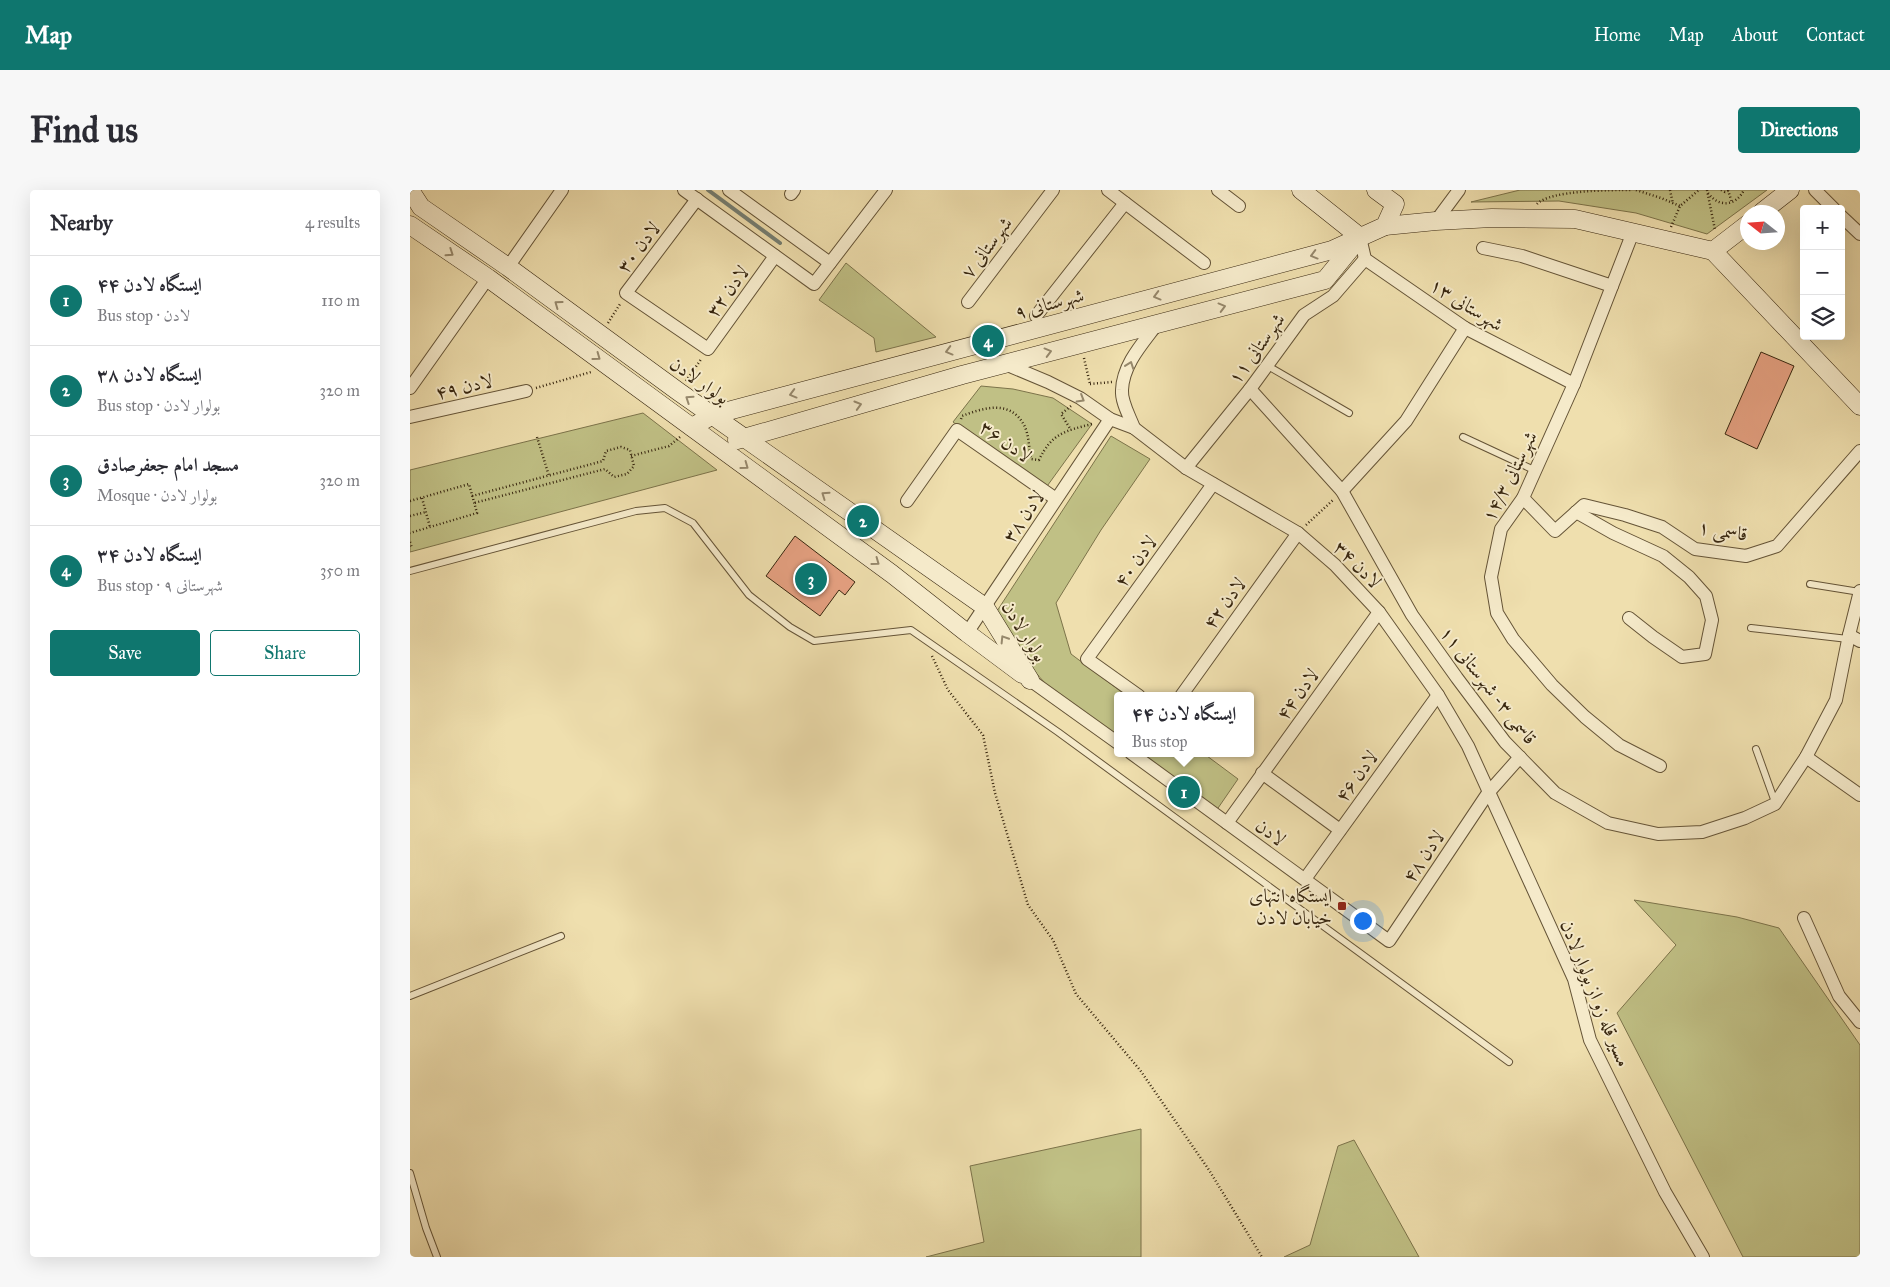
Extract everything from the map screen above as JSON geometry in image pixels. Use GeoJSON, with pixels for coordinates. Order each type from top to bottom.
{"type":"FeatureCollection","features":[{"type":"Feature","properties":{"kind":"street","name":"بولوار لادن"},"geometry":{"type":"LineString","coordinates":[[410,190],[421,207],[984,607],[1030,680]]}},
{"type":"Feature","properties":{"kind":"street"},"geometry":{"type":"LineString","coordinates":[[508,268],[562,190]]}},
{"type":"Feature","properties":{"kind":"street"},"geometry":{"type":"LineString","coordinates":[[684,190],[814,284],[886,190]]}},
{"type":"Feature","properties":{"kind":"street"},"geometry":{"type":"LineString","coordinates":[[729,190],[830,264]]}},
{"type":"Feature","properties":{"kind":"street","name":"شهرستانی ۷"},"geometry":{"type":"LineString","coordinates":[[968,302],[1053,190]]}},
{"type":"Feature","properties":{"kind":"street"},"geometry":{"type":"LineString","coordinates":[[1108,190],[1204,263]]}},
{"type":"Feature","properties":{"kind":"street"},"geometry":{"type":"LineString","coordinates":[[1218,190],[1239,206]]}},
{"type":"Feature","properties":{"kind":"street"},"geometry":{"type":"LineString","coordinates":[[1301,190],[1360,237],[1365,259]]}},
{"type":"Feature","properties":{"kind":"street"},"geometry":{"type":"LineString","coordinates":[[1376,190],[1395,204],[1385,226]]}},
{"type":"Feature","properties":{"kind":"street"},"geometry":{"type":"LineString","coordinates":[[1436,221],[1459,190]]}},
{"type":"Feature","properties":{"kind":"street"},"geometry":{"type":"LineString","coordinates":[[1771,205],[1790,190]]}},
{"type":"Feature","properties":{"kind":"street"},"geometry":{"type":"LineString","coordinates":[[1815,190],[1830,205]]}},
{"type":"Feature","properties":{"kind":"street","name":"لادن ۳۰"},"geometry":{"type":"LineString","coordinates":[[626,293],[697,199]]}},
{"type":"Feature","properties":{"kind":"street"},"geometry":{"type":"LineString","coordinates":[[1036,316],[1125,203]]}},
{"type":"Feature","properties":{"kind":"street","name":"شهرستانی ۹"},"geometry":{"type":"LineString","coordinates":[[692,427],[713,415],[1332,250],[1385,226],[1492,218],[1575,219],[1713,251]]}},
{"type":"Feature","properties":{"kind":"street"},"geometry":{"type":"LineString","coordinates":[[1845,220],[1860,234]]}},
{"type":"Feature","properties":{"kind":"street","name":"بولوار لادن"},"geometry":{"type":"LineString","coordinates":[[410,225],[488,278],[718,446],[892,574],[1030,680]]}},
{"type":"Feature","properties":{"kind":"street"},"geometry":{"type":"LineString","coordinates":[[1740,230],[1713,251],[1860,406]]}},
{"type":"Feature","properties":{"kind":"street","name":"شهرستانی ۱۴/۳"},"geometry":{"type":"LineString","coordinates":[[1633,232],[1574,384],[1523,498],[1501,529],[1492,577],[1497,614],[1512,640],[1552,685],[1585,717],[1620,745],[1660,766]]}},
{"type":"Feature","properties":{"kind":"street"},"geometry":{"type":"LineString","coordinates":[[718,446],[743,437],[1005,364],[1325,280],[1360,237]]}},
{"type":"Feature","properties":{"kind":"street"},"geometry":{"type":"LineString","coordinates":[[1483,248],[1522,256],[1612,286]]}},
{"type":"Feature","properties":{"kind":"street","name":"لادن ۳۲"},"geometry":{"type":"LineString","coordinates":[[708,349],[775,256]]}},
{"type":"Feature","properties":{"kind":"street","name":"شهرستانی ۱۳"},"geometry":{"type":"LineString","coordinates":[[1365,259],[1465,328],[1574,384]]}},
{"type":"Feature","properties":{"kind":"street","name":"شهرستانی ۱۱"},"geometry":{"type":"LineString","coordinates":[[1186,468],[1268,366],[1304,315],[1333,296],[1365,259]]}},
{"type":"Feature","properties":{"kind":"street"},"geometry":{"type":"LineString","coordinates":[[410,388],[488,278]]}},
{"type":"Feature","properties":{"kind":"street"},"geometry":{"type":"LineString","coordinates":[[626,293],[708,349]]}},
{"type":"Feature","properties":{"kind":"street"},"geometry":{"type":"LineString","coordinates":[[1134,428],[1122,391],[1124,380],[1133,356],[1157,324]]}},
{"type":"Feature","properties":{"kind":"street"},"geometry":{"type":"LineString","coordinates":[[1342,491],[1406,422],[1465,328]]}},
{"type":"Feature","properties":{"kind":"street","name":"لادن ۳۴"},"geometry":{"type":"LineString","coordinates":[[1005,364],[1048,382],[1080,398],[1110,419],[1134,428],[1186,468],[1298,533],[1335,565],[1379,612],[1438,694],[1468,746],[1488,792]]}},
{"type":"Feature","properties":{"kind":"street","name":"قاسمی ۳- شهرستانی ۱۱"},"geometry":{"type":"LineString","coordinates":[[1250,389],[1342,491],[1412,615],[1505,742],[1555,792],[1608,823],[1658,834],[1702,832],[1745,818],[1776,804]]}},
{"type":"Feature","properties":{"kind":"street","name":"لادن ۴۹"},"geometry":{"type":"LineString","coordinates":[[410,417],[526,391]]}},
{"type":"Feature","properties":{"kind":"street","name":"لادن ۳۸"},"geometry":{"type":"LineString","coordinates":[[967,633],[1110,419]]}},
{"type":"Feature","properties":{"kind":"street","name":"لادن ۳۶"},"geometry":{"type":"LineString","coordinates":[[907,502],[957,430],[1056,499]]}},
{"type":"Feature","properties":{"kind":"street","name":"قاسمی ۱"},"geometry":{"type":"LineString","coordinates":[[1576,512],[1584,505],[1625,515],[1662,527],[1695,549],[1746,556],[1777,546],[1860,451]]}},
{"type":"Feature","properties":{"kind":"street","name":"لادن ۴۰"},"geometry":{"type":"LineString","coordinates":[[1133,692],[1087,659],[1213,484]]}},
{"type":"Feature","properties":{"kind":"street"},"geometry":{"type":"LineString","coordinates":[[1523,498],[1555,531],[1576,512],[1613,533],[1663,556],[1690,577],[1706,596],[1712,620],[1705,654],[1682,656],[1629,618]]}},
{"type":"Feature","properties":{"kind":"street","name":"لادن ۴۲"},"geometry":{"type":"LineString","coordinates":[[1184,692],[1298,533]]}},
{"type":"Feature","properties":{"kind":"street"},"geometry":{"type":"LineString","coordinates":[[1776,804],[1806,757],[1836,700],[1852,638],[1860,592]]}},
{"type":"Feature","properties":{"kind":"street","name":"لادن ۴۴"},"geometry":{"type":"LineString","coordinates":[[1227,823],[1379,612]]}},
{"type":"Feature","properties":{"kind":"street"},"geometry":{"type":"LineString","coordinates":[[1030,680],[1114,740]]}},
{"type":"Feature","properties":{"kind":"street","name":"لادن ۴۶"},"geometry":{"type":"LineString","coordinates":[[1305,879],[1438,694]]}},
{"type":"Feature","properties":{"kind":"street","name":"لادن"},"geometry":{"type":"LineString","coordinates":[[1136,757],[1389,941]]}},
{"type":"Feature","properties":{"kind":"street","name":"لادن ۴۸"},"geometry":{"type":"LineString","coordinates":[[1389,941],[1488,792],[1520,757]]}},
{"type":"Feature","properties":{"kind":"street"},"geometry":{"type":"LineString","coordinates":[[1806,757],[1860,795]]}},
{"type":"Feature","properties":{"kind":"street"},"geometry":{"type":"LineString","coordinates":[[1262,774],[1340,830]]}},
{"type":"Feature","properties":{"kind":"street","name":"مسیر قله زو از بولوار لادن"},"geometry":{"type":"LineString","coordinates":[[1488,792],[1574,979],[1590,1040],[1665,1192],[1703,1257]]}},
{"type":"Feature","properties":{"kind":"street"},"geometry":{"type":"LineString","coordinates":[[1804,918],[1839,996],[1860,1022]]}},
{"type":"Feature","properties":{"kind":"lane"},"geometry":{"type":"LineString","coordinates":[[1268,366],[1348,413]]}},
{"type":"Feature","properties":{"kind":"lane"},"geometry":{"type":"LineString","coordinates":[[1463,437],[1534,470]]}},
{"type":"Feature","properties":{"kind":"lane"},"geometry":{"type":"LineString","coordinates":[[410,571],[636,511],[665,508],[694,523],[750,595],[790,627],[814,641],[911,630],[1058,732],[1509,1062]]}},
{"type":"Feature","properties":{"kind":"lane"},"geometry":{"type":"LineString","coordinates":[[1810,584],[1860,592]]}},
{"type":"Feature","properties":{"kind":"lane"},"geometry":{"type":"LineString","coordinates":[[1751,628],[1852,638]]}},
{"type":"Feature","properties":{"kind":"lane"},"geometry":{"type":"LineString","coordinates":[[1756,749],[1776,804]]}},
{"type":"Feature","properties":{"kind":"lane"},"geometry":{"type":"LineString","coordinates":[[410,996],[561,936]]}},
{"type":"Feature","properties":{"kind":"lane"},"geometry":{"type":"LineString","coordinates":[[410,1173],[426,1228],[437,1257]]}},
{"type":"Feature","properties":{"kind":"path"},"geometry":{"type":"LineString","coordinates":[[1525,218],[1540,200],[1552,196],[1584,191],[1632,190]]}},
{"type":"Feature","properties":{"kind":"path"},"geometry":{"type":"LineString","coordinates":[[1636,190],[1680,206]]}},
{"type":"Feature","properties":{"kind":"path"},"geometry":{"type":"LineString","coordinates":[[1670,190],[1673,204]]}},
{"type":"Feature","properties":{"kind":"path"},"geometry":{"type":"LineString","coordinates":[[1666,240],[1680,206],[1699,190]]}},
{"type":"Feature","properties":{"kind":"path"},"geometry":{"type":"LineString","coordinates":[[1707,190],[1715,201],[1723,204],[1732,203],[1739,198],[1744,190]]}},
{"type":"Feature","properties":{"kind":"path"},"geometry":{"type":"LineString","coordinates":[[1707,190],[1715,228],[1713,251]]}},
{"type":"Feature","properties":{"kind":"path"},"geometry":{"type":"LineString","coordinates":[[1721,190],[1729,190],[1732,203]]}},
{"type":"Feature","properties":{"kind":"path"},"geometry":{"type":"LineString","coordinates":[[600,334],[626,293]]}},
{"type":"Feature","properties":{"kind":"path"},"geometry":{"type":"LineString","coordinates":[[679,392],[708,349]]}},
{"type":"Feature","properties":{"kind":"path"},"geometry":{"type":"LineString","coordinates":[[526,391],[610,367]]}},
{"type":"Feature","properties":{"kind":"path"},"geometry":{"type":"LineString","coordinates":[[957,430],[962,416],[984,408],[1004,408],[1016,415],[1025,426],[1031,459],[1039,460],[1046,446],[1055,438],[1071,430],[1110,419]]}},
{"type":"Feature","properties":{"kind":"path"},"geometry":{"type":"LineString","coordinates":[[631,456],[669,446],[692,427]]}},
{"type":"Feature","properties":{"kind":"path"},"geometry":{"type":"LineString","coordinates":[[538,438],[549,476]]}},
{"type":"Feature","properties":{"kind":"path"},"geometry":{"type":"LineString","coordinates":[[472,496],[603,461],[606,451],[621,447],[630,450],[634,466],[627,474],[614,477],[605,469],[474,503]]}},
{"type":"Feature","properties":{"kind":"path"},"geometry":{"type":"LineString","coordinates":[[410,501],[469,484],[477,513],[410,533]]}},
{"type":"Feature","properties":{"kind":"path"},"geometry":{"type":"LineString","coordinates":[[1298,533],[1342,491]]}},
{"type":"Feature","properties":{"kind":"path"},"geometry":{"type":"LineString","coordinates":[[422,498],[430,527]]}},
{"type":"Feature","properties":{"kind":"path"},"geometry":{"type":"LineString","coordinates":[[410,516],[426,512]]}},
{"type":"Feature","properties":{"kind":"path"},"geometry":{"type":"LineString","coordinates":[[410,542],[412,548]]}},
{"type":"Feature","properties":{"kind":"path"},"geometry":{"type":"LineString","coordinates":[[926,649],[932,656],[948,690],[983,735],[995,793],[1028,905],[1053,940],[1076,994],[1140,1070],[1210,1170],[1262,1257]]}},
{"type":"Feature","properties":{"kind":"green space"},"geometry":{"type":"Polygon","coordinates":[[[1520,190],[1767,190],[1747,205],[1740,205],[1740,210],[1707,234],[1636,213],[1559,201],[1471,202],[1520,190]]]}},
{"type":"Feature","properties":{"kind":"green space"},"geometry":{"type":"Polygon","coordinates":[[[846,263],[936,337],[876,352],[874,338],[819,300],[846,263]]]}},
{"type":"Feature","properties":{"kind":"green space"},"geometry":{"type":"Polygon","coordinates":[[[981,386],[1013,389],[1053,398],[1092,424],[1045,489],[953,422],[981,386]]]}},
{"type":"Feature","properties":{"kind":"green space"},"geometry":{"type":"Polygon","coordinates":[[[643,413],[717,470],[410,552],[410,470],[643,413]]]}},
{"type":"Feature","properties":{"kind":"green space"},"geometry":{"type":"Polygon","coordinates":[[[1111,436],[1150,459],[1101,530],[1056,603],[1071,654],[1122,692],[1114,692],[1114,736],[1054,693],[1016,651],[997,611],[1111,436]]]}},
{"type":"Feature","properties":{"kind":"green space"},"geometry":{"type":"Polygon","coordinates":[[[1142,757],[1208,757],[1238,779],[1216,811],[1142,757]]]}},
{"type":"Feature","properties":{"kind":"green space"},"geometry":{"type":"Polygon","coordinates":[[[1634,900],[1737,917],[1779,928],[1860,1045],[1860,1257],[1743,1257],[1617,1013],[1676,945],[1634,900]]]}},
{"type":"Feature","properties":{"kind":"green space"},"geometry":{"type":"Polygon","coordinates":[[[1141,1129],[1141,1257],[926,1257],[984,1242],[970,1166],[1141,1129]]]}},
{"type":"Feature","properties":{"kind":"green space"},"geometry":{"type":"Polygon","coordinates":[[[1354,1140],[1419,1257],[1284,1257],[1310,1245],[1338,1146],[1354,1140]]]}},
{"type":"Feature","properties":{"kind":"building"},"geometry":{"type":"Polygon","coordinates":[[[1761,352],[1794,366],[1757,449],[1725,434],[1761,352]]]}},
{"type":"Feature","properties":{"kind":"building"},"geometry":{"type":"Polygon","coordinates":[[[795,536],[855,582],[845,595],[839,590],[820,616],[766,576],[795,536]]]}},
{"type":"Feature","properties":{"kind":"waterway"},"geometry":{"type":"LineString","coordinates":[[708,190],[780,243]]}},
{"type":"Feature","properties":{"kind":"place","name":"ایستگاه لادن ۳۴"},"geometry":{"type":"Point","coordinates":[988,341]}},
{"type":"Feature","properties":{"kind":"place","name":"ایستگاه لادن ۳۸"},"geometry":{"type":"Point","coordinates":[863,521]}},
{"type":"Feature","properties":{"kind":"place","name":"مسجد امام جعفرصادق"},"geometry":{"type":"Point","coordinates":[811,579]}},
{"type":"Feature","properties":{"kind":"place","name":"ایستگاه لادن ۴۴"},"geometry":{"type":"Point","coordinates":[1184,792]}},
{"type":"Feature","properties":{"kind":"place","name":"ایستگاه انتهای خیابان لادن"},"geometry":{"type":"Point","coordinates":[1342,906]}}]}
